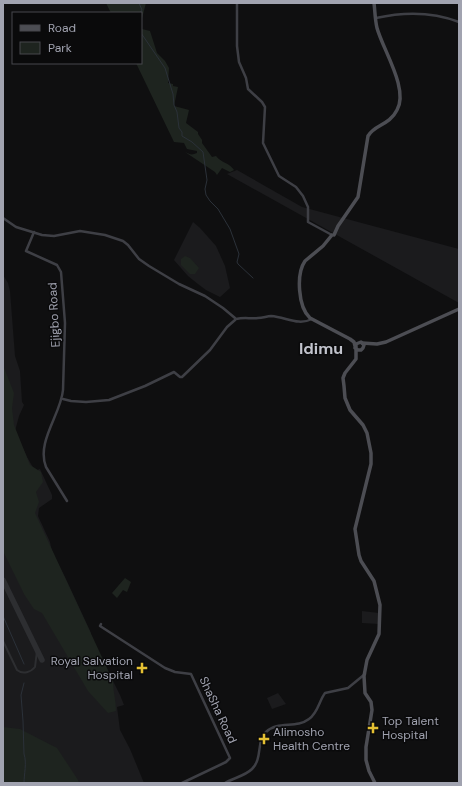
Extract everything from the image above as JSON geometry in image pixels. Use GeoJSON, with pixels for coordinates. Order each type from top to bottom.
{"type":"FeatureCollection","features":[{"type":"Feature","properties":{"kind":"main road"},"geometry":{"type":"LineString","coordinates":[[374,3],[377,29],[400,90],[400,104],[394,115],[387,123],[373,130],[368,136],[358,195],[355,202],[324,246],[305,261],[302,267],[300,289],[304,310],[310,318],[354,342],[356,359],[344,373],[344,386],[348,404],[367,431],[373,455],[356,529],[360,556],[377,588],[380,606],[380,630],[378,639],[367,660],[364,675],[365,693],[371,702],[372,710],[366,756],[368,767],[376,783]]}},
{"type":"Feature","properties":{"kind":"main road"},"geometry":{"type":"LineString","coordinates":[[374,3],[376,28],[399,89],[399,104],[394,115],[387,122],[372,130],[367,135],[358,194],[324,247],[304,265],[300,287],[304,306],[310,317],[361,342],[377,344],[384,343],[411,332]]}},
{"type":"Feature","properties":{"kind":"main road"},"geometry":{"type":"LineString","coordinates":[[355,347],[358,350],[368,345],[382,345],[388,343],[459,309]]}},
{"type":"Feature","properties":{"kind":"main road"},"geometry":{"type":"LineString","coordinates":[[355,347],[356,344],[361,342]]}},
{"type":"Feature","properties":{"kind":"main road"},"geometry":{"type":"LineString","coordinates":[[344,386],[346,374],[356,361],[363,348],[361,342]]}},
{"type":"Feature","properties":{"kind":"street"},"geometry":{"type":"LineString","coordinates":[[237,3],[237,46],[239,62],[246,78],[248,89],[262,102],[265,107],[263,144],[279,176],[296,187],[303,196],[307,206],[308,221],[332,235]]}},
{"type":"Feature","properties":{"kind":"street"},"geometry":{"type":"LineString","coordinates":[[376,18],[391,14],[410,14],[440,16],[459,22]]}},
{"type":"Feature","properties":{"kind":"street"},"geometry":{"type":"LineString","coordinates":[[3,219],[16,227],[34,233],[54,236],[77,231],[105,235],[123,241],[136,256],[149,266],[179,284],[204,296],[223,308],[235,319]]}},
{"type":"Feature","properties":{"kind":"street","name":"Ejigbo Road"},"geometry":{"type":"LineString","coordinates":[[34,233],[26,251],[57,265],[60,270],[65,323],[62,399]]}},
{"type":"Feature","properties":{"kind":"street"},"geometry":{"type":"LineString","coordinates":[[67,501],[46,467],[44,452],[46,442],[62,399],[93,402],[109,400],[145,386],[174,372],[182,377],[210,350],[227,327],[235,319],[243,316],[281,316],[303,322],[310,318]]}},
{"type":"Feature","properties":{"kind":"street","name":"ShaSha Road"},"geometry":{"type":"LineString","coordinates":[[101,624],[100,626],[165,668],[175,672],[191,674],[230,758],[226,762],[182,783]]}},
{"type":"Feature","properties":{"kind":"street"},"geometry":{"type":"LineString","coordinates":[[226,783],[252,768],[259,757],[261,739],[267,731],[279,726],[299,724],[307,720],[316,711],[325,693],[348,688],[364,675]]}},
{"type":"Feature","properties":{"kind":"shaded area"},"geometry":{"type":"Polygon","coordinates":[[[237,170],[302,207],[459,249],[459,303],[227,174],[237,170]]]}},
{"type":"Feature","properties":{"kind":"shaded area"},"geometry":{"type":"Polygon","coordinates":[[[193,222],[216,246],[225,266],[230,288],[220,297],[206,290],[188,276],[174,260],[193,222]]]}},
{"type":"Feature","properties":{"kind":"shaded area"},"geometry":{"type":"Polygon","coordinates":[[[3,275],[8,283],[10,291],[15,356],[20,371],[22,402],[24,405],[15,431],[35,471],[40,469],[52,495],[52,499],[39,508],[38,516],[50,542],[52,552],[124,705],[117,707],[120,730],[130,749],[144,783],[3,783],[3,275]]]}},
{"type":"Feature","properties":{"kind":"shaded area"},"geometry":{"type":"Polygon","coordinates":[[[362,611],[379,613],[379,624],[362,623],[362,611]]]}},
{"type":"Feature","properties":{"kind":"shaded area"},"geometry":{"type":"Polygon","coordinates":[[[278,693],[286,704],[272,709],[267,698],[278,693]]]}},
{"type":"Feature","properties":{"kind":"green space"},"geometry":{"type":"Polygon","coordinates":[[[106,3],[146,3],[142,18],[142,12],[110,12],[106,3]]]}},
{"type":"Feature","properties":{"kind":"green space"},"geometry":{"type":"Polygon","coordinates":[[[142,29],[150,31],[157,53],[165,61],[169,68],[168,83],[178,87],[174,106],[189,110],[186,123],[198,132],[202,143],[212,157],[216,156],[220,160],[230,165],[234,170],[230,172],[222,168],[217,175],[215,172],[185,152],[193,154],[197,153],[197,151],[187,149],[184,143],[174,142],[136,64],[142,64],[142,29]]]}},
{"type":"Feature","properties":{"kind":"green space"},"geometry":{"type":"Polygon","coordinates":[[[185,256],[190,258],[199,268],[195,274],[190,274],[181,265],[181,259],[185,256]]]}},
{"type":"Feature","properties":{"kind":"green space"},"geometry":{"type":"Polygon","coordinates":[[[3,365],[14,393],[12,408],[14,425],[30,465],[41,472],[43,482],[36,492],[39,502],[35,513],[113,681],[116,711],[108,713],[88,691],[42,613],[34,609],[24,594],[3,551],[3,365]]]}},
{"type":"Feature","properties":{"kind":"green space"},"geometry":{"type":"Polygon","coordinates":[[[125,578],[131,582],[127,592],[123,590],[117,598],[112,593],[125,578]]]}},
{"type":"Feature","properties":{"kind":"green space"},"geometry":{"type":"Polygon","coordinates":[[[3,727],[20,729],[57,748],[79,783],[3,783],[3,727]]]}},
{"type":"Feature","properties":{"kind":"waterway"},"geometry":{"type":"LineString","coordinates":[[139,3],[142,10],[141,12]]}},
{"type":"Feature","properties":{"kind":"waterway"},"geometry":{"type":"LineString","coordinates":[[142,34],[165,68],[173,94],[174,105],[182,136],[192,142],[203,152],[207,180],[205,189],[206,195],[218,209],[230,229],[239,254],[238,264],[253,278]]}},
{"type":"Feature","properties":{"kind":"waterway"},"geometry":{"type":"LineString","coordinates":[[3,616],[24,664]]}},
{"type":"Feature","properties":{"kind":"waterway"},"geometry":{"type":"LineString","coordinates":[[24,683],[21,695],[25,761],[24,783]]}},
{"type":"Feature","properties":{"kind":"taxiway"},"geometry":{"type":"LineString","coordinates":[[3,641],[19,672],[24,673],[35,667],[37,651]]}},
{"type":"Feature","properties":{"kind":"runway"},"geometry":{"type":"LineString","coordinates":[[3,580],[42,660]]}},
{"type":"Feature","properties":{"kind":"place","name":"Royal Salvation Hospital"},"geometry":{"type":"Point","coordinates":[142,668]}},
{"type":"Feature","properties":{"kind":"place","name":"Top Talent Hospital"},"geometry":{"type":"Point","coordinates":[373,728]}},
{"type":"Feature","properties":{"kind":"place","name":"Alimosho Health Centre"},"geometry":{"type":"Point","coordinates":[264,739]}},
{"type":"Feature","properties":{"kind":"district","name":"Idimu"},"geometry":{"type":"Point","coordinates":[321,348]}}]}
